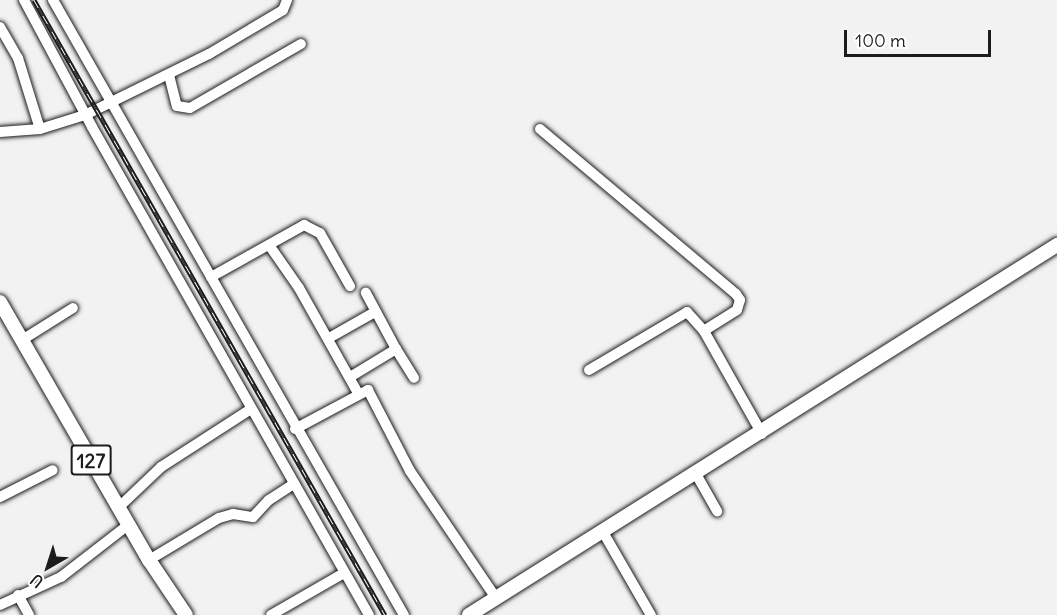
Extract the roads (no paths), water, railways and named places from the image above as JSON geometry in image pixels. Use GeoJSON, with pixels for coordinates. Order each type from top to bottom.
{"type":"FeatureCollection","features":[{"type":"Feature","properties":{"kind":"main road"},"geometry":{"type":"LineString","coordinates":[[469,615],[762,434],[1057,245]]}},
{"type":"Feature","properties":{"kind":"main road","name":"127"},"geometry":{"type":"LineString","coordinates":[[0,302],[128,525],[186,615]]}},
{"type":"Feature","properties":{"kind":"street"},"geometry":{"type":"LineString","coordinates":[[24,0],[85,115],[369,615]]}},
{"type":"Feature","properties":{"kind":"street"},"geometry":{"type":"LineString","coordinates":[[53,0],[211,276],[295,429],[404,615]]}},
{"type":"Feature","properties":{"kind":"street"},"geometry":{"type":"LineString","coordinates":[[0,132],[40,129],[85,115],[169,75],[283,10],[287,0]]}},
{"type":"Feature","properties":{"kind":"street"},"geometry":{"type":"LineString","coordinates":[[0,27],[18,58],[40,129]]}},
{"type":"Feature","properties":{"kind":"street"},"geometry":{"type":"LineString","coordinates":[[169,75],[177,106],[190,108],[301,45]]}},
{"type":"Feature","properties":{"kind":"street"},"geometry":{"type":"LineString","coordinates":[[540,129],[736,294],[740,300],[737,310],[704,331]]}},
{"type":"Feature","properties":{"kind":"street"},"geometry":{"type":"LineString","coordinates":[[211,276],[300,226],[313,228],[350,286]]}},
{"type":"Feature","properties":{"kind":"street"},"geometry":{"type":"LineString","coordinates":[[269,245],[329,338],[358,393]]}},
{"type":"Feature","properties":{"kind":"street"},"geometry":{"type":"LineString","coordinates":[[366,293],[414,378]]}},
{"type":"Feature","properties":{"kind":"street"},"geometry":{"type":"LineString","coordinates":[[22,340],[73,308]]}},
{"type":"Feature","properties":{"kind":"street"},"geometry":{"type":"LineString","coordinates":[[329,338],[375,312]]}},
{"type":"Feature","properties":{"kind":"street"},"geometry":{"type":"LineString","coordinates":[[589,370],[683,312],[694,316],[762,434]]}},
{"type":"Feature","properties":{"kind":"street"},"geometry":{"type":"LineString","coordinates":[[350,377],[396,349]]}},
{"type":"Feature","properties":{"kind":"street"},"geometry":{"type":"LineString","coordinates":[[295,429],[358,393],[369,391],[410,471],[496,598]]}},
{"type":"Feature","properties":{"kind":"street"},"geometry":{"type":"LineString","coordinates":[[118,508],[161,467],[250,409]]}},
{"type":"Feature","properties":{"kind":"street"},"geometry":{"type":"LineString","coordinates":[[0,497],[53,470]]}},
{"type":"Feature","properties":{"kind":"street"},"geometry":{"type":"LineString","coordinates":[[696,474],[717,512]]}},
{"type":"Feature","properties":{"kind":"street"},"geometry":{"type":"LineString","coordinates":[[149,560],[219,518],[233,514],[253,517],[269,500],[294,484]]}},
{"type":"Feature","properties":{"kind":"street"},"geometry":{"type":"LineString","coordinates":[[0,605],[61,576],[128,525]]}},
{"type":"Feature","properties":{"kind":"street"},"geometry":{"type":"LineString","coordinates":[[603,532],[651,615]]}},
{"type":"Feature","properties":{"kind":"street"},"geometry":{"type":"LineString","coordinates":[[271,615],[344,573]]}},
{"type":"Feature","properties":{"kind":"street"},"geometry":{"type":"LineString","coordinates":[[18,595],[29,615]]}},
{"type":"Feature","properties":{"kind":"railway"},"geometry":{"type":"LineString","coordinates":[[34,0],[385,615]]}}]}
